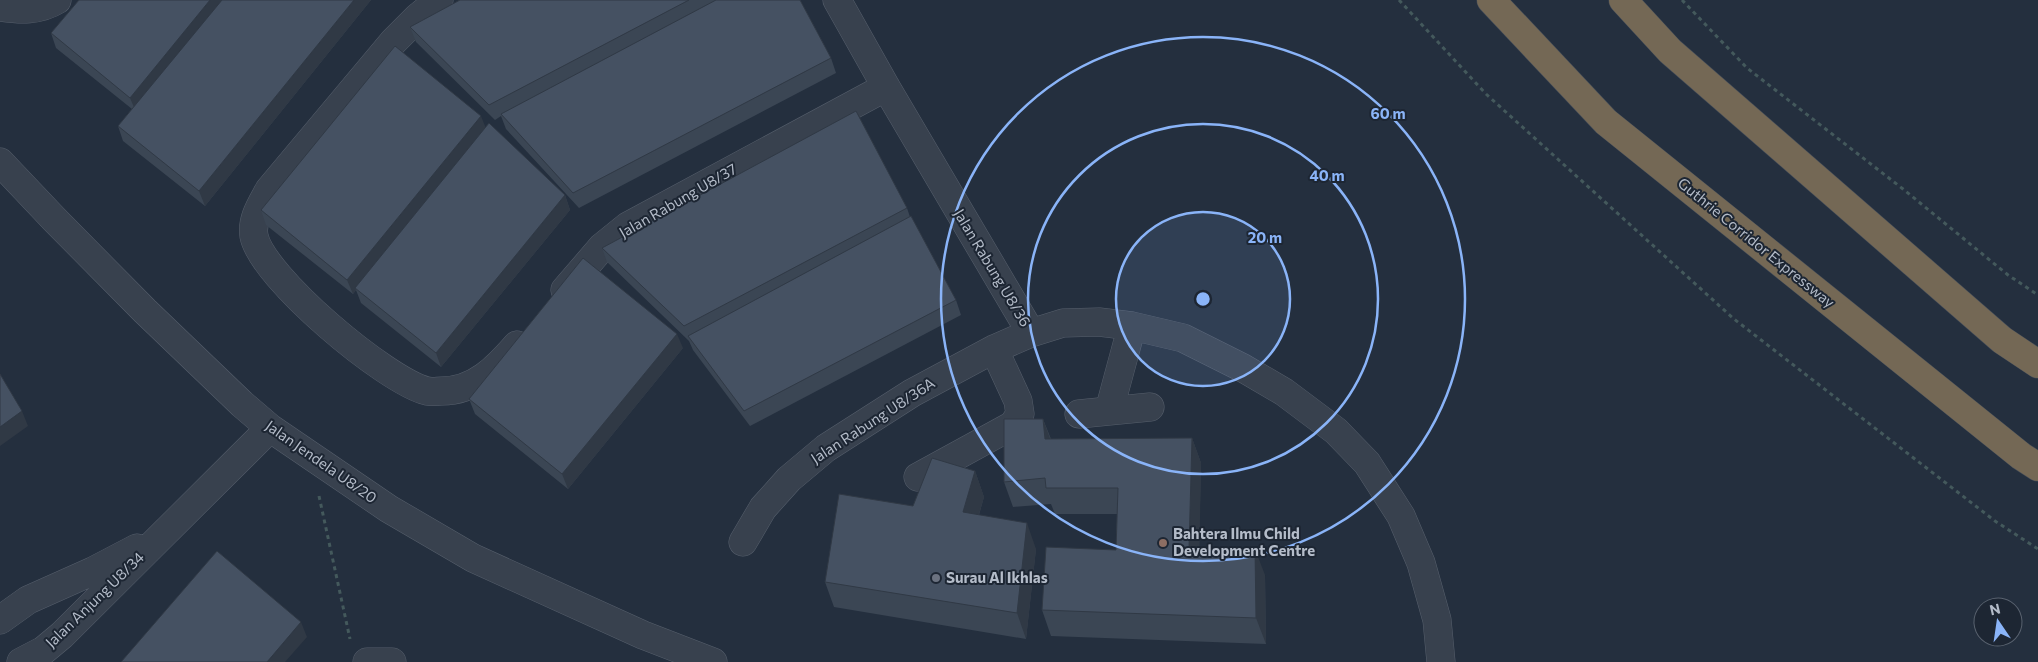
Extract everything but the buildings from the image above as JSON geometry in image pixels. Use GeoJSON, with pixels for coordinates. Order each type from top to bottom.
{"type":"FeatureCollection","features":[{"type":"Feature","properties":{"kind":"highway","name":"Guthrie Corridor Expressway"},"geometry":{"type":"LineString","coordinates":[[1491,0],[1606,122],[2038,467]]}},
{"type":"Feature","properties":{"kind":"highway"},"geometry":{"type":"LineString","coordinates":[[1623,0],[1670,51],[2002,340],[2038,364]]}},
{"type":"Feature","properties":{"kind":"street"},"geometry":{"type":"LineString","coordinates":[[0,7],[20,10],[48,6],[57,0]]}},
{"type":"Feature","properties":{"kind":"street"},"geometry":{"type":"LineString","coordinates":[[439,0],[418,17],[393,42],[269,190],[257,211],[254,235],[266,261],[287,285],[347,341],[401,379],[428,391],[456,391],[482,380],[505,359],[531,329]]}},
{"type":"Feature","properties":{"kind":"street","name":"Jalan Rabung U8/36"},"geometry":{"type":"LineString","coordinates":[[837,0],[886,87],[1031,332],[1063,324],[1099,322],[1132,326],[1183,338],[1243,368],[1284,392],[1336,431],[1367,463],[1401,516],[1421,564],[1437,620],[1441,662]]}},
{"type":"Feature","properties":{"kind":"street","name":"Jalan Rabung U8/37"},"geometry":{"type":"LineString","coordinates":[[550,307],[602,247],[628,226],[886,87]]}},
{"type":"Feature","properties":{"kind":"street","name":"Jalan Jendela U8/20"},"geometry":{"type":"LineString","coordinates":[[0,162],[138,304],[242,404],[270,428],[389,509],[473,558],[618,625],[713,662]]}},
{"type":"Feature","properties":{"kind":"street"},"geometry":{"type":"LineString","coordinates":[[1109,411],[1132,326]]}},
{"type":"Feature","properties":{"kind":"street","name":"Jalan Rabung U8/36A"},"geometry":{"type":"LineString","coordinates":[[743,542],[763,508],[789,479],[826,448],[912,393],[994,349],[1031,332]]}},
{"type":"Feature","properties":{"kind":"street"},"geometry":{"type":"LineString","coordinates":[[918,477],[1013,425],[1020,414],[1018,401],[994,349]]}},
{"type":"Feature","properties":{"kind":"street"},"geometry":{"type":"LineString","coordinates":[[1079,414],[1150,407]]}},
{"type":"Feature","properties":{"kind":"street","name":"Jalan Anjung U8/34"},"geometry":{"type":"LineString","coordinates":[[21,662],[44,650],[62,635],[270,428]]}},
{"type":"Feature","properties":{"kind":"street","name":"Jalan Anjung U8/34"},"geometry":{"type":"LineString","coordinates":[[0,620],[28,600],[93,571],[164,532]]}},
{"type":"Feature","properties":{"kind":"street"},"geometry":{"type":"LineString","coordinates":[[359,653],[392,662]]}},
{"type":"Feature","properties":{"kind":"path"},"geometry":{"type":"LineString","coordinates":[[1399,0],[1486,94],[1734,319],[1987,515],[2038,549]]}},
{"type":"Feature","properties":{"kind":"path"},"geometry":{"type":"LineString","coordinates":[[1682,0],[1747,68],[1903,189],[2008,275],[2038,295]]}},
{"type":"Feature","properties":{"kind":"path"},"geometry":{"type":"LineString","coordinates":[[311,456],[359,653]]}},
{"type":"Feature","properties":{"kind":"place","name":"Bahtera Ilmu Child Development Centre"},"geometry":{"type":"Point","coordinates":[1163,543]}},
{"type":"Feature","properties":{"kind":"place","name":"Surau Al Ikhlas"},"geometry":{"type":"Point","coordinates":[936,578]}}]}
